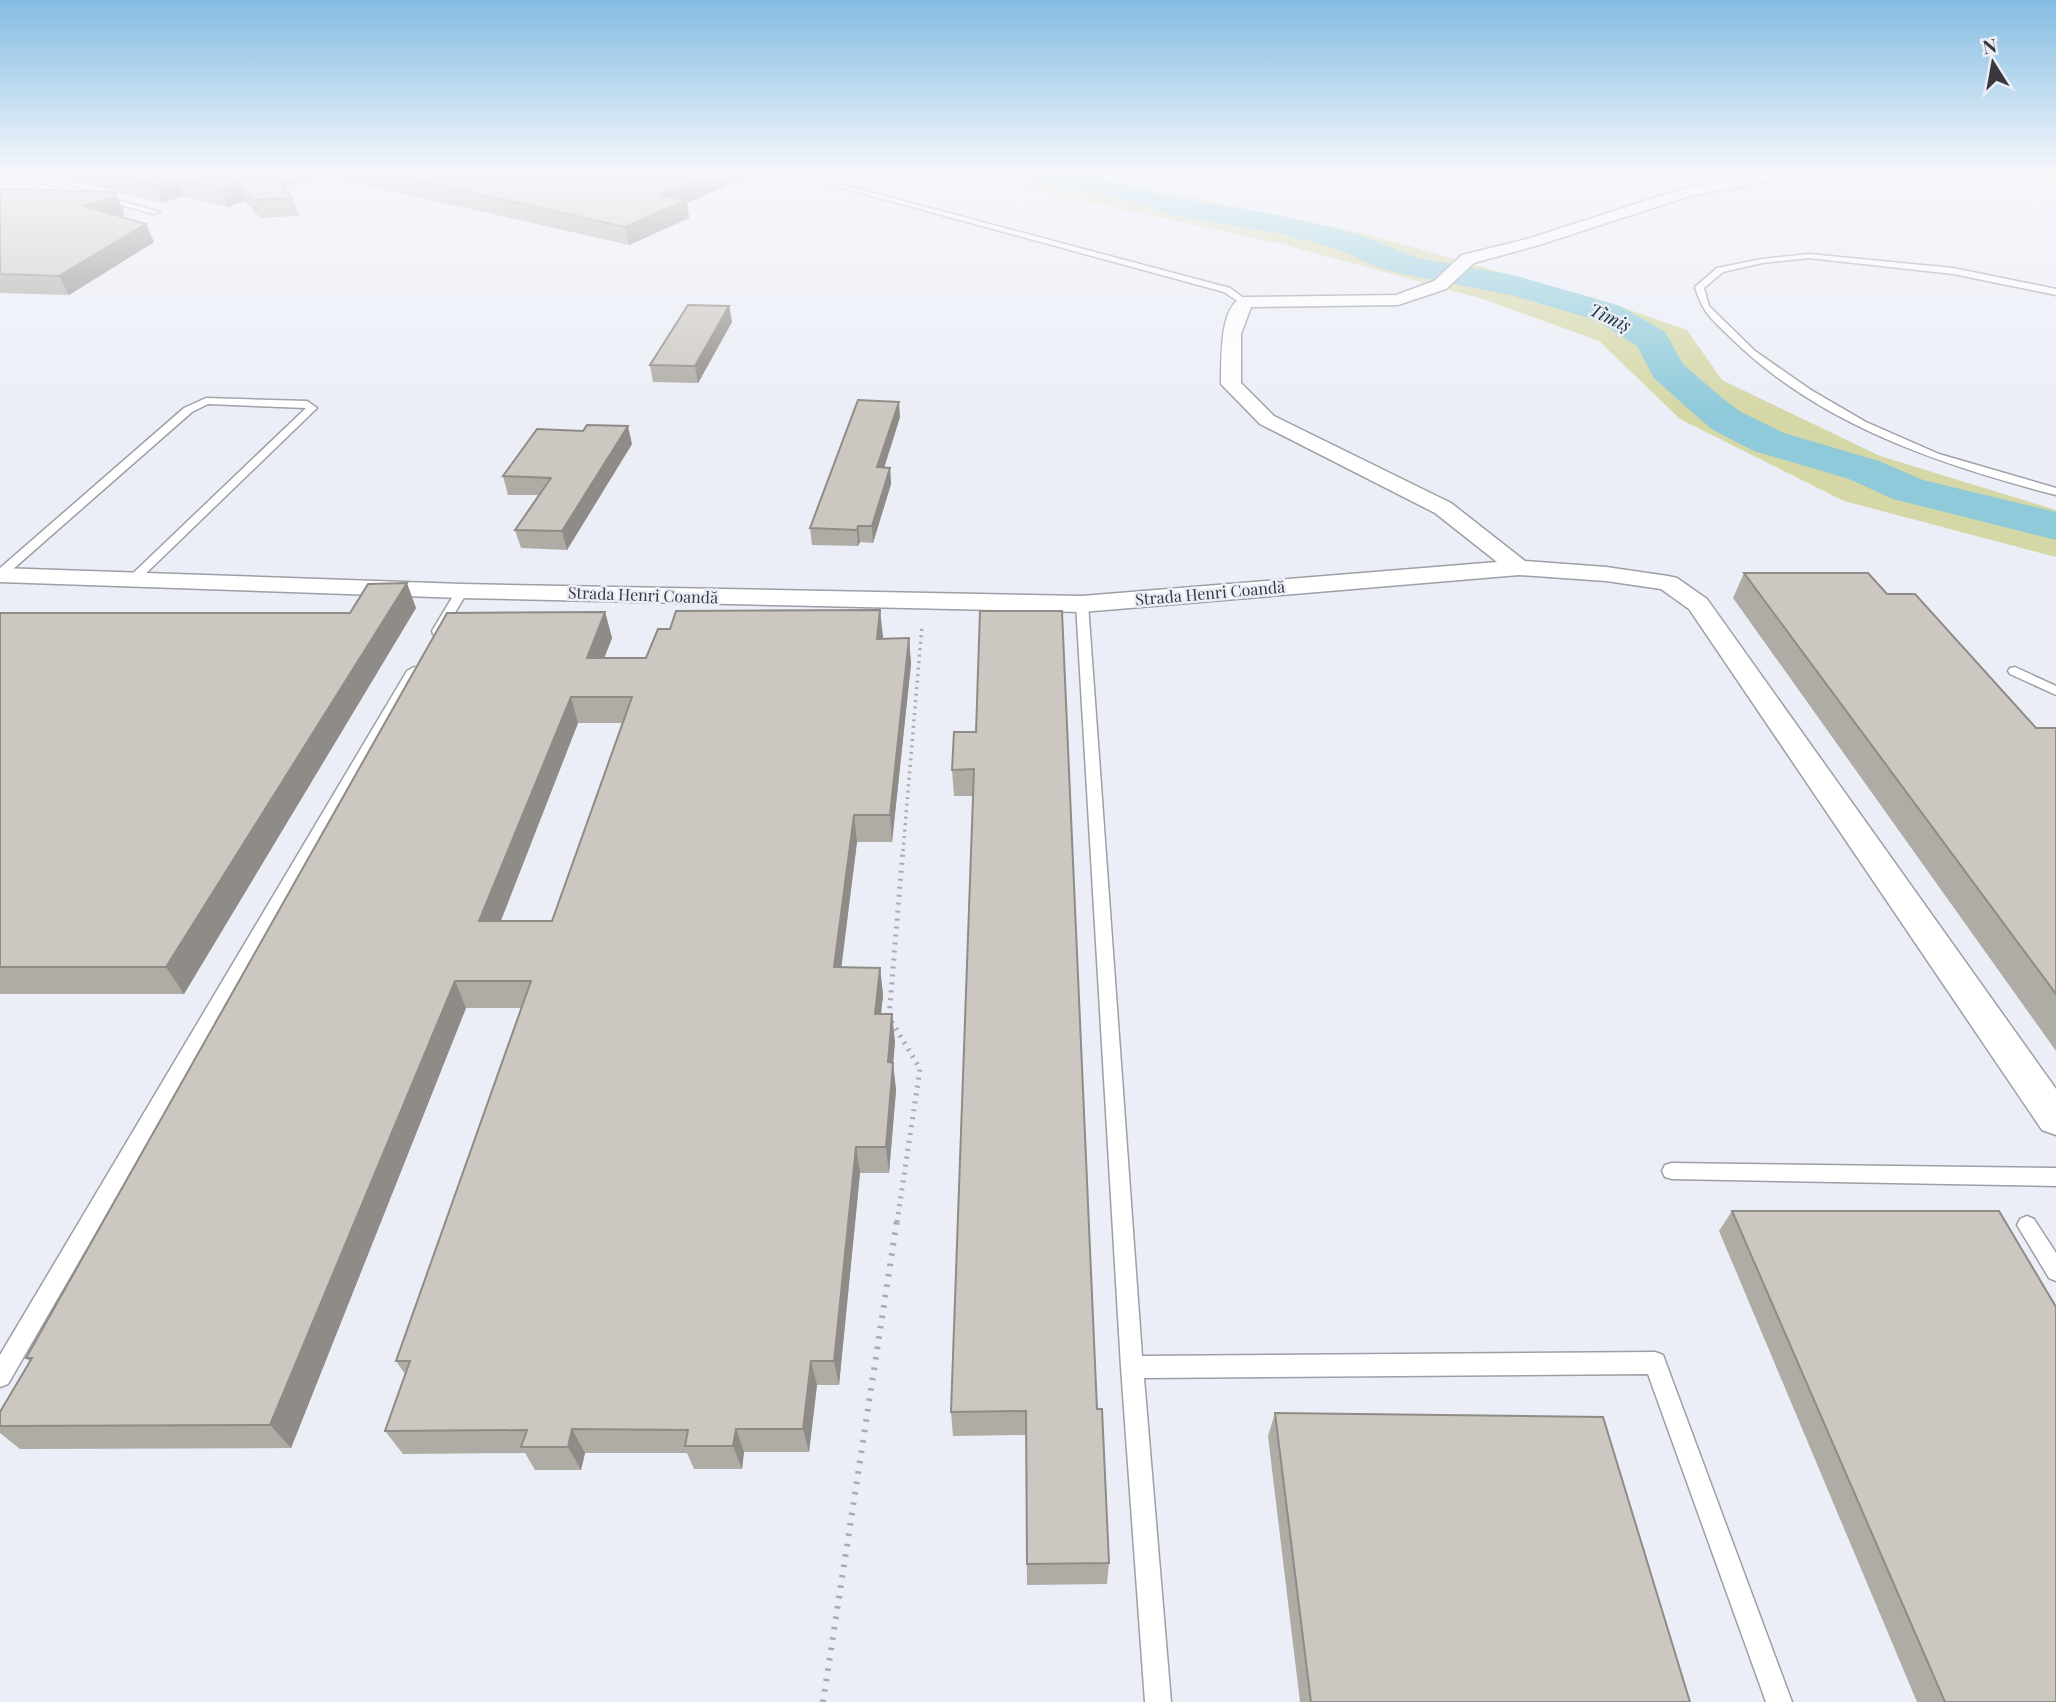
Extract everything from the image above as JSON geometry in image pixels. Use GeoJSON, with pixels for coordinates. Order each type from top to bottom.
{"type":"FeatureCollection","features":[{"type":"Feature","properties":{"kind":"street"},"geometry":{"type":"LineString","coordinates":[[1489,253],[1468,259],[1440,285],[1398,300],[1245,302],[1235,320],[1232,334],[1231,384],[1267,420],[1443,508],[1519,568]]}},
{"type":"Feature","properties":{"kind":"street","name":"Strada Henri Coandă"},"geometry":{"type":"LineString","coordinates":[[0,574],[462,591],[923,603],[1082,604],[1519,568],[1606,574],[1668,583],[1698,604],[2056,1119]]}},
{"type":"Feature","properties":{"kind":"lane"},"geometry":{"type":"LineString","coordinates":[[1091,253],[1227,290],[1245,302]]}},
{"type":"Feature","properties":{"kind":"lane"},"geometry":{"type":"LineString","coordinates":[[2056,292],[1953,271],[1809,256],[1762,261],[1720,270],[1699,287],[1704,307],[1752,353],[1807,392],[1862,424],[1935,456],[2056,492]]}},
{"type":"Feature","properties":{"kind":"lane"},"geometry":{"type":"LineString","coordinates":[[0,574],[187,410],[206,401],[307,404],[312,408],[134,578]]}},
{"type":"Feature","properties":{"kind":"lane"},"geometry":{"type":"LineString","coordinates":[[0,1376],[462,591]]}},
{"type":"Feature","properties":{"kind":"lane"},"geometry":{"type":"LineString","coordinates":[[1082,604],[1132,1367],[1158,1702]]}},
{"type":"Feature","properties":{"kind":"lane"},"geometry":{"type":"LineString","coordinates":[[2015,671],[2056,691]]}},
{"type":"Feature","properties":{"kind":"lane"},"geometry":{"type":"LineString","coordinates":[[1672,1171],[2056,1177]]}},
{"type":"Feature","properties":{"kind":"lane"},"geometry":{"type":"LineString","coordinates":[[2027,1225],[2056,1271]]}},
{"type":"Feature","properties":{"kind":"lane"},"geometry":{"type":"LineString","coordinates":[[1132,1367],[1655,1363],[1779,1702]]}},
{"type":"Feature","properties":{"kind":"path"},"geometry":{"type":"LineString","coordinates":[[823,1702],[920,1069],[889,1017],[923,603]]}},
{"type":"Feature","properties":{"kind":"green space"},"geometry":{"type":"Polygon","coordinates":[[[1316,253],[1435,253],[1607,302],[1687,330],[1722,380],[1880,456],[2056,510],[2056,557],[1844,501],[1680,419],[1599,341],[1483,299],[1316,253]]]}},
{"type":"Feature","properties":{"kind":"building"},"geometry":{"type":"Polygon","coordinates":[[[0,253],[97,253],[59,276],[0,274],[0,253]]]}},
{"type":"Feature","properties":{"kind":"building"},"geometry":{"type":"Polygon","coordinates":[[[688,305],[729,306],[695,366],[650,365],[688,305]]]}},
{"type":"Feature","properties":{"kind":"building"},"geometry":{"type":"Polygon","coordinates":[[[858,400],[899,402],[877,467],[890,468],[872,526],[858,526],[857,530],[810,528],[858,400]]]}},
{"type":"Feature","properties":{"kind":"building"},"geometry":{"type":"Polygon","coordinates":[[[587,425],[628,426],[562,531],[515,530],[551,478],[503,476],[537,429],[583,431],[587,425]]]}},
{"type":"Feature","properties":{"kind":"building"},"geometry":{"type":"Polygon","coordinates":[[[1744,573],[1868,573],[1887,594],[1915,594],[2036,728],[2056,728],[2056,994],[1744,573]]]}},
{"type":"Feature","properties":{"kind":"building"},"geometry":{"type":"Polygon","coordinates":[[[407,583],[166,967],[0,967],[0,613],[350,613],[368,584],[407,583]]]}},
{"type":"Feature","properties":{"kind":"building"},"geometry":{"type":"Polygon","coordinates":[[[880,610],[877,639],[909,638],[890,815],[854,815],[834,967],[880,968],[875,1014],[892,1014],[888,1062],[893,1063],[886,1147],[856,1147],[834,1361],[811,1361],[803,1429],[736,1429],[733,1446],[685,1446],[688,1430],[572,1429],[568,1447],[521,1447],[527,1430],[385,1431],[410,1361],[396,1361],[531,981],[455,981],[270,1425],[0,1426],[0,1412],[32,1358],[26,1358],[447,613],[605,612],[587,658],[646,658],[658,629],[670,629],[676,611],[880,610]],[[571,697],[479,921],[552,921],[632,697],[571,697]]]}},
{"type":"Feature","properties":{"kind":"building"},"geometry":{"type":"Polygon","coordinates":[[[980,611],[1062,611],[1097,1409],[1102,1409],[1109,1563],[1027,1564],[1026,1411],[951,1412],[974,769],[952,770],[954,732],[976,732],[980,611]]]}},
{"type":"Feature","properties":{"kind":"building"},"geometry":{"type":"Polygon","coordinates":[[[1732,1211],[1999,1211],[2056,1307],[2056,1702],[1945,1702],[1732,1211]]]}},
{"type":"Feature","properties":{"kind":"building"},"geometry":{"type":"Polygon","coordinates":[[[1275,1413],[1603,1417],[1690,1702],[1311,1702],[1275,1413]]]}},
{"type":"Feature","properties":{"kind":"waterway","name":"Timiș"},"geometry":{"type":"LineString","coordinates":[[1374,253],[1415,267],[1517,286],[1608,313],[1652,340],[1667,370],[1707,405],[1727,421],[1769,442],[1864,470],[1908,490],[2056,526]]}}]}
